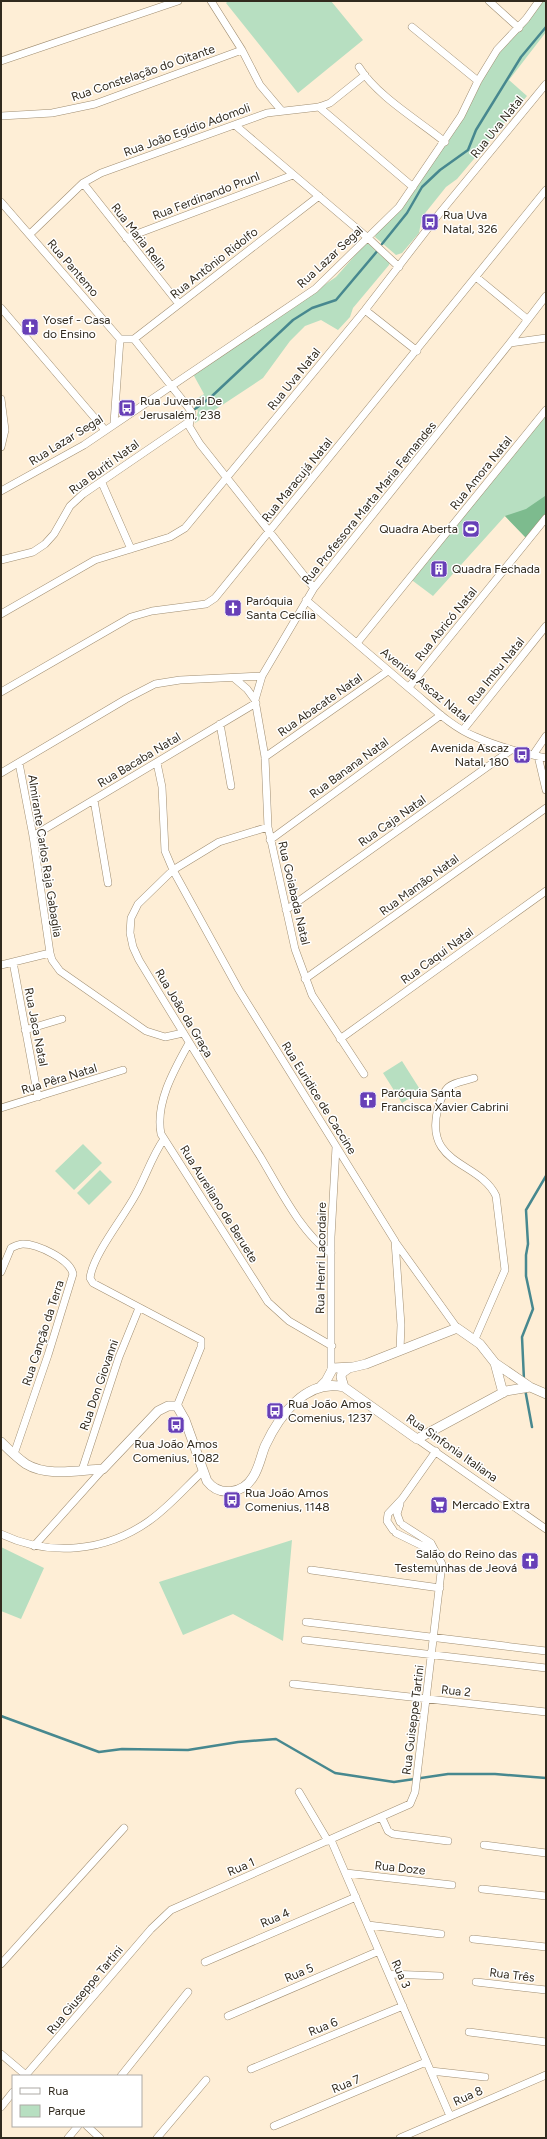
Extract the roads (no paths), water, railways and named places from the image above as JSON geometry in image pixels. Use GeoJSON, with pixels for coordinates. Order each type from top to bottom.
{"type":"FeatureCollection","features":[{"type":"Feature","properties":{"kind":"street"},"geometry":{"type":"LineString","coordinates":[[1,61],[177,1]]}},
{"type":"Feature","properties":{"kind":"street"},"geometry":{"type":"LineString","coordinates":[[211,1],[242,50],[260,86],[281,110]]}},
{"type":"Feature","properties":{"kind":"street"},"geometry":{"type":"LineString","coordinates":[[489,1],[519,28]]}},
{"type":"Feature","properties":{"kind":"street","name":"Rua Lazar Segal"},"geometry":{"type":"LineString","coordinates":[[1,491],[49,466],[105,430],[315,289],[370,240],[414,188],[445,142],[461,116],[478,81],[497,50],[519,28],[539,1]]}},
{"type":"Feature","properties":{"kind":"street"},"geometry":{"type":"LineString","coordinates":[[412,27],[478,81]]}},
{"type":"Feature","properties":{"kind":"street","name":"Rua Constelação do Oitante"},"geometry":{"type":"LineString","coordinates":[[1,116],[52,113],[95,104],[242,50]]}},
{"type":"Feature","properties":{"kind":"street"},"geometry":{"type":"LineString","coordinates":[[360,66],[365,75],[385,94],[445,142]]}},
{"type":"Feature","properties":{"kind":"street","name":"Rua João Egídio Adomoli"},"geometry":{"type":"LineString","coordinates":[[30,234],[83,183],[101,173],[256,116],[281,110],[319,107],[339,97],[365,75]]}},
{"type":"Feature","properties":{"kind":"street","name":"Rua Uva Natal"},"geometry":{"type":"LineString","coordinates":[[1,614],[96,560],[170,537],[185,528],[227,479],[546,84]]}},
{"type":"Feature","properties":{"kind":"street"},"geometry":{"type":"LineString","coordinates":[[319,107],[414,188]]}},
{"type":"Feature","properties":{"kind":"street"},"geometry":{"type":"LineString","coordinates":[[235,125],[370,240],[398,266]]}},
{"type":"Feature","properties":{"kind":"street","name":"Rua Ferdinando Prunl"},"geometry":{"type":"LineString","coordinates":[[126,238],[293,175]]}},
{"type":"Feature","properties":{"kind":"street","name":"Rua Maria Relin"},"geometry":{"type":"LineString","coordinates":[[83,183],[179,304]]}},
{"type":"Feature","properties":{"kind":"street","name":"Rua Maracujá Natal"},"geometry":{"type":"LineString","coordinates":[[1,692],[132,617],[152,611],[206,604],[210,602],[225,587],[546,190]]}},
{"type":"Feature","properties":{"kind":"street","name":"Rua Antônio Ridolfo"},"geometry":{"type":"LineString","coordinates":[[134,339],[319,196]]}},
{"type":"Feature","properties":{"kind":"street","name":"Rua Pantemo"},"geometry":{"type":"LineString","coordinates":[[1,202],[120,339]]}},
{"type":"Feature","properties":{"kind":"street"},"geometry":{"type":"LineString","coordinates":[[476,276],[527,319]]}},
{"type":"Feature","properties":{"kind":"street","name":"Rua Professora Marta Maria Fernandes"},"geometry":{"type":"LineString","coordinates":[[262,676],[314,588],[546,296]]}},
{"type":"Feature","properties":{"kind":"street"},"geometry":{"type":"LineString","coordinates":[[1,308],[105,430]]}},
{"type":"Feature","properties":{"kind":"street"},"geometry":{"type":"LineString","coordinates":[[364,310],[417,351]]}},
{"type":"Feature","properties":{"kind":"street"},"geometry":{"type":"LineString","coordinates":[[510,343],[546,338]]}},
{"type":"Feature","properties":{"kind":"street"},"geometry":{"type":"LineString","coordinates":[[114,423],[120,339],[134,339],[192,413],[190,421],[191,432],[314,588]]}},
{"type":"Feature","properties":{"kind":"street"},"geometry":{"type":"LineString","coordinates":[[1,399],[5,430],[1,447]]}},
{"type":"Feature","properties":{"kind":"street","name":"Rua Amora Natal"},"geometry":{"type":"LineString","coordinates":[[358,643],[546,410]]}},
{"type":"Feature","properties":{"kind":"street","name":"Rua Buriti Natal"},"geometry":{"type":"LineString","coordinates":[[1,560],[33,552],[46,544],[54,534],[70,506],[83,494],[102,483],[152,445],[190,421]]}},
{"type":"Feature","properties":{"kind":"street"},"geometry":{"type":"LineString","coordinates":[[102,483],[131,549]]}},
{"type":"Feature","properties":{"kind":"street","name":"Rua Abricó Natal"},"geometry":{"type":"LineString","coordinates":[[409,688],[546,518]]}},
{"type":"Feature","properties":{"kind":"street","name":"Avenida Ascaz Natal"},"geometry":{"type":"LineString","coordinates":[[306,600],[441,715],[463,730],[475,737],[511,750],[546,758]]}},
{"type":"Feature","properties":{"kind":"street","name":"Rua Imbu Natal"},"geometry":{"type":"LineString","coordinates":[[463,730],[546,626]]}},
{"type":"Feature","properties":{"kind":"street","name":"Rua Abacate Natal"},"geometry":{"type":"LineString","coordinates":[[265,757],[388,671]]}},
{"type":"Feature","properties":{"kind":"street"},"geometry":{"type":"LineString","coordinates":[[1,773],[126,699],[155,684],[180,680],[262,676]]}},
{"type":"Feature","properties":{"kind":"street","name":"Rua Goiabada Natal"},"geometry":{"type":"LineString","coordinates":[[262,676],[256,701],[265,757],[268,827],[294,949],[305,979],[319,1007],[364,1074]]}},
{"type":"Feature","properties":{"kind":"street"},"geometry":{"type":"LineString","coordinates":[[234,678],[256,701]]}},
{"type":"Feature","properties":{"kind":"street","name":"Rua Bacaba Natal"},"geometry":{"type":"LineString","coordinates":[[33,836],[157,763],[256,701]]}},
{"type":"Feature","properties":{"kind":"street","name":"Rua Banana Natal"},"geometry":{"type":"LineString","coordinates":[[270,840],[441,715]]}},
{"type":"Feature","properties":{"kind":"street"},"geometry":{"type":"LineString","coordinates":[[220,724],[231,786]]}},
{"type":"Feature","properties":{"kind":"street"},"geometry":{"type":"LineString","coordinates":[[546,736],[536,756],[546,790]]}},
{"type":"Feature","properties":{"kind":"street","name":"Rua Caja Natal"},"geometry":{"type":"LineString","coordinates":[[286,910],[511,750]]}},
{"type":"Feature","properties":{"kind":"street","name":"Almirante Carlos Raja Gabaglia"},"geometry":{"type":"LineString","coordinates":[[19,763],[33,836],[50,953]]}},
{"type":"Feature","properties":{"kind":"street","name":"Rua Euridice de Caccine"},"geometry":{"type":"LineString","coordinates":[[157,763],[162,787],[165,851],[173,870],[239,990],[395,1241],[401,1306],[400,1350]]}},
{"type":"Feature","properties":{"kind":"street"},"geometry":{"type":"LineString","coordinates":[[94,800],[108,883]]}},
{"type":"Feature","properties":{"kind":"street","name":"Rua Mamão Natal"},"geometry":{"type":"LineString","coordinates":[[305,979],[546,808]]}},
{"type":"Feature","properties":{"kind":"street","name":"Rua João da Graça"},"geometry":{"type":"LineString","coordinates":[[268,827],[219,842],[173,870],[133,910],[130,933],[133,947],[139,960],[189,1043],[311,1237],[331,1252]]}},
{"type":"Feature","properties":{"kind":"street","name":"Rua Caqui Natal"},"geometry":{"type":"LineString","coordinates":[[340,1039],[546,891]]}},
{"type":"Feature","properties":{"kind":"street"},"geometry":{"type":"LineString","coordinates":[[1,965],[50,953],[52,960],[60,971],[146,1031],[164,1036],[183,1033]]}},
{"type":"Feature","properties":{"kind":"street","name":"Rua Jaca Natal"},"geometry":{"type":"LineString","coordinates":[[13,962],[38,1097]]}},
{"type":"Feature","properties":{"kind":"street"},"geometry":{"type":"LineString","coordinates":[[25,1030],[62,1019]]}},
{"type":"Feature","properties":{"kind":"street","name":"Rua Aureliano de Beruete"},"geometry":{"type":"LineString","coordinates":[[189,1043],[165,1093],[160,1125],[164,1139],[272,1308],[289,1321],[332,1346]]}},
{"type":"Feature","properties":{"kind":"street","name":"Rua Pêra Natal"},"geometry":{"type":"LineString","coordinates":[[1,1108],[123,1070]]}},
{"type":"Feature","properties":{"kind":"street"},"geometry":{"type":"LineString","coordinates":[[474,1078],[449,1086],[443,1091],[437,1121],[437,1132],[444,1153],[492,1186],[496,1196],[505,1270],[475,1339]]}},
{"type":"Feature","properties":{"kind":"street"},"geometry":{"type":"LineString","coordinates":[[164,1139],[154,1154],[137,1193],[108,1240],[90,1276],[93,1282],[139,1308],[199,1338],[201,1344],[177,1406]]}},
{"type":"Feature","properties":{"kind":"street","name":"Rua Henri Lacordaire"},"geometry":{"type":"LineString","coordinates":[[330,1377],[332,1346],[331,1252],[336,1147]]}},
{"type":"Feature","properties":{"kind":"street"},"geometry":{"type":"LineString","coordinates":[[395,1241],[457,1328],[475,1339],[495,1363],[530,1387],[546,1394]]}},
{"type":"Feature","properties":{"kind":"street","name":"Rua Canção da Terra"},"geometry":{"type":"LineString","coordinates":[[1,1272],[11,1248],[21,1244],[27,1244],[66,1261],[73,1274],[48,1355],[14,1454]]}},
{"type":"Feature","properties":{"kind":"street","name":"Rua Don Giovanni"},"geometry":{"type":"LineString","coordinates":[[82,1470],[119,1357],[139,1308]]}},
{"type":"Feature","properties":{"kind":"street"},"geometry":{"type":"LineString","coordinates":[[344,1387],[341,1375],[346,1370],[457,1328]]}},
{"type":"Feature","properties":{"kind":"street"},"geometry":{"type":"LineString","coordinates":[[495,1363],[503,1393]]}},
{"type":"Feature","properties":{"kind":"street"},"geometry":{"type":"LineString","coordinates":[[177,1406],[185,1420],[202,1471],[207,1481],[214,1488],[230,1492],[242,1488],[253,1478],[265,1446],[283,1414],[299,1400],[321,1386],[330,1377],[336,1367],[352,1367]]}},
{"type":"Feature","properties":{"kind":"street"},"geometry":{"type":"LineString","coordinates":[[330,1377],[344,1387]]}},
{"type":"Feature","properties":{"kind":"street","name":"Rua Sinfonia Italiana"},"geometry":{"type":"LineString","coordinates":[[344,1387],[546,1529]]}},
{"type":"Feature","properties":{"kind":"street"},"geometry":{"type":"LineString","coordinates":[[417,1439],[503,1393],[530,1387]]}},
{"type":"Feature","properties":{"kind":"street"},"geometry":{"type":"LineString","coordinates":[[34,1546],[102,1469],[158,1411],[172,1405],[177,1406]]}},
{"type":"Feature","properties":{"kind":"street"},"geometry":{"type":"LineString","coordinates":[[1,1442],[27,1465],[44,1470],[102,1469]]}},
{"type":"Feature","properties":{"kind":"street","name":"Rua Guiseppe Tartini"},"geometry":{"type":"LineString","coordinates":[[436,1451],[402,1500],[387,1518],[394,1531],[437,1553]]}},
{"type":"Feature","properties":{"kind":"street"},"geometry":{"type":"LineString","coordinates":[[1,1534],[18,1543],[55,1549],[96,1546],[125,1536],[162,1511],[202,1471]]}},
{"type":"Feature","properties":{"kind":"street","name":"Rua Guiseppe Tartini"},"geometry":{"type":"LineString","coordinates":[[330,1840],[382,1818],[410,1804],[415,1792],[442,1564],[437,1553],[426,1539],[401,1524],[397,1514],[402,1500]]}},
{"type":"Feature","properties":{"kind":"street"},"geometry":{"type":"LineString","coordinates":[[311,1570],[440,1588]]}},
{"type":"Feature","properties":{"kind":"street"},"geometry":{"type":"LineString","coordinates":[[306,1622],[546,1651]]}},
{"type":"Feature","properties":{"kind":"street"},"geometry":{"type":"LineString","coordinates":[[305,1640],[432,1656],[546,1668]]}},
{"type":"Feature","properties":{"kind":"street","name":"Rua 2"},"geometry":{"type":"LineString","coordinates":[[293,1684],[546,1712]]}},
{"type":"Feature","properties":{"kind":"street","name":"Rua 3"},"geometry":{"type":"LineString","coordinates":[[299,1792],[330,1840],[346,1873],[450,2116]]}},
{"type":"Feature","properties":{"kind":"street"},"geometry":{"type":"LineString","coordinates":[[382,1818],[388,1831],[394,1834],[448,1841]]}},
{"type":"Feature","properties":{"kind":"street"},"geometry":{"type":"LineString","coordinates":[[1,1964],[124,1828]]}},
{"type":"Feature","properties":{"kind":"street","name":"Rua 1"},"geometry":{"type":"LineString","coordinates":[[161,1918],[179,1905],[330,1840]]}},
{"type":"Feature","properties":{"kind":"street"},"geometry":{"type":"LineString","coordinates":[[484,1845],[546,1853]]}},
{"type":"Feature","properties":{"kind":"street","name":"Rua Doze"},"geometry":{"type":"LineString","coordinates":[[346,1873],[452,1885]]}},
{"type":"Feature","properties":{"kind":"street"},"geometry":{"type":"LineString","coordinates":[[482,1889],[546,1896]]}},
{"type":"Feature","properties":{"kind":"street","name":"Rua 4"},"geometry":{"type":"LineString","coordinates":[[205,1962],[356,1897]]}},
{"type":"Feature","properties":{"kind":"street","name":"Rua Giuseppe Tartini"},"geometry":{"type":"LineString","coordinates":[[27,2075],[161,1918]]}},
{"type":"Feature","properties":{"kind":"street"},"geometry":{"type":"LineString","coordinates":[[368,1925],[441,1934]]}},
{"type":"Feature","properties":{"kind":"street"},"geometry":{"type":"LineString","coordinates":[[473,1939],[546,1947]]}},
{"type":"Feature","properties":{"kind":"street","name":"Rua 5"},"geometry":{"type":"LineString","coordinates":[[228,2016],[379,1951]]}},
{"type":"Feature","properties":{"kind":"street"},"geometry":{"type":"LineString","coordinates":[[389,1974],[440,1976]]}},
{"type":"Feature","properties":{"kind":"street","name":"Rua Três"},"geometry":{"type":"LineString","coordinates":[[476,1982],[546,1990]]}},
{"type":"Feature","properties":{"kind":"street"},"geometry":{"type":"LineString","coordinates":[[122,2075],[188,1992]]}},
{"type":"Feature","properties":{"kind":"street","name":"Rua 6"},"geometry":{"type":"LineString","coordinates":[[251,2069],[403,2006]]}},
{"type":"Feature","properties":{"kind":"street"},"geometry":{"type":"LineString","coordinates":[[469,2032],[546,2042]]}},
{"type":"Feature","properties":{"kind":"street"},"geometry":{"type":"LineString","coordinates":[[1,2054],[25,2075]]}},
{"type":"Feature","properties":{"kind":"street","name":"Rua 7"},"geometry":{"type":"LineString","coordinates":[[274,2126],[426,2062]]}},
{"type":"Feature","properties":{"kind":"street"},"geometry":{"type":"LineString","coordinates":[[431,2071],[485,2077]]}},
{"type":"Feature","properties":{"kind":"street","name":"Rua 8"},"geometry":{"type":"LineString","coordinates":[[400,2138],[546,2075]]}},
{"type":"Feature","properties":{"kind":"street"},"geometry":{"type":"LineString","coordinates":[[157,2138],[206,2080]]}},
{"type":"Feature","properties":{"kind":"street"},"geometry":{"type":"LineString","coordinates":[[1,2107],[12,2093]]}},
{"type":"Feature","properties":{"kind":"street"},"geometry":{"type":"LineString","coordinates":[[68,2138],[77,2127]]}},
{"type":"Feature","properties":{"kind":"street"},"geometry":{"type":"LineString","coordinates":[[87,2127],[100,2138]]}},
{"type":"Feature","properties":{"kind":"waterway"},"geometry":{"type":"LineString","coordinates":[[382,244],[407,213],[422,187],[440,170],[468,150],[476,130],[521,57],[546,27]]}},
{"type":"Feature","properties":{"kind":"waterway"},"geometry":{"type":"LineString","coordinates":[[195,409],[211,397],[293,320],[312,308],[336,300],[379,249]]}},
{"type":"Feature","properties":{"kind":"waterway"},"geometry":{"type":"LineString","coordinates":[[524,1380],[522,1337],[533,1309],[526,1276],[526,1255],[528,1244],[526,1210],[546,1176]]}},
{"type":"Feature","properties":{"kind":"waterway"},"geometry":{"type":"LineString","coordinates":[[525,1389],[532,1427]]}},
{"type":"Feature","properties":{"kind":"waterway"},"geometry":{"type":"LineString","coordinates":[[1,1716],[99,1752],[122,1749],[188,1750],[238,1742],[276,1739],[335,1773],[394,1782],[448,1774],[495,1774],[546,1778]]}},
{"type":"Feature","properties":{"kind":"place","name":"Rua Uva Natal, 326"},"geometry":{"type":"Point","coordinates":[430,222]}},
{"type":"Feature","properties":{"kind":"place","name":"Yosef - Casa do Ensino"},"geometry":{"type":"Point","coordinates":[30,327]}},
{"type":"Feature","properties":{"kind":"place","name":"Rua Juvenal De Jerusalém, 238"},"geometry":{"type":"Point","coordinates":[127,408]}},
{"type":"Feature","properties":{"kind":"place","name":"Quadra Aberta"},"geometry":{"type":"Point","coordinates":[471,529]}},
{"type":"Feature","properties":{"kind":"place","name":"Quadra Fechada"},"geometry":{"type":"Point","coordinates":[439,569]}},
{"type":"Feature","properties":{"kind":"place","name":"Paróquia Santa Cecília"},"geometry":{"type":"Point","coordinates":[233,608]}},
{"type":"Feature","properties":{"kind":"place","name":"Avenida Ascaz Natal, 180"},"geometry":{"type":"Point","coordinates":[522,755]}},
{"type":"Feature","properties":{"kind":"place","name":"Paróquia Santa Francisca Xavier Cabrini"},"geometry":{"type":"Point","coordinates":[368,1100]}},
{"type":"Feature","properties":{"kind":"place","name":"Rua João Amos Comenius, 1237"},"geometry":{"type":"Point","coordinates":[275,1411]}},
{"type":"Feature","properties":{"kind":"place","name":"Rua João Amos Comenius, 1082"},"geometry":{"type":"Point","coordinates":[176,1425]}},
{"type":"Feature","properties":{"kind":"place","name":"Rua João Amos Comenius, 1148"},"geometry":{"type":"Point","coordinates":[232,1500]}},
{"type":"Feature","properties":{"kind":"place","name":"Mercado Extra"},"geometry":{"type":"Point","coordinates":[439,1505]}},
{"type":"Feature","properties":{"kind":"place","name":"Salão do Reino das Testemunhas de Jeová"},"geometry":{"type":"Point","coordinates":[530,1561]}}]}
